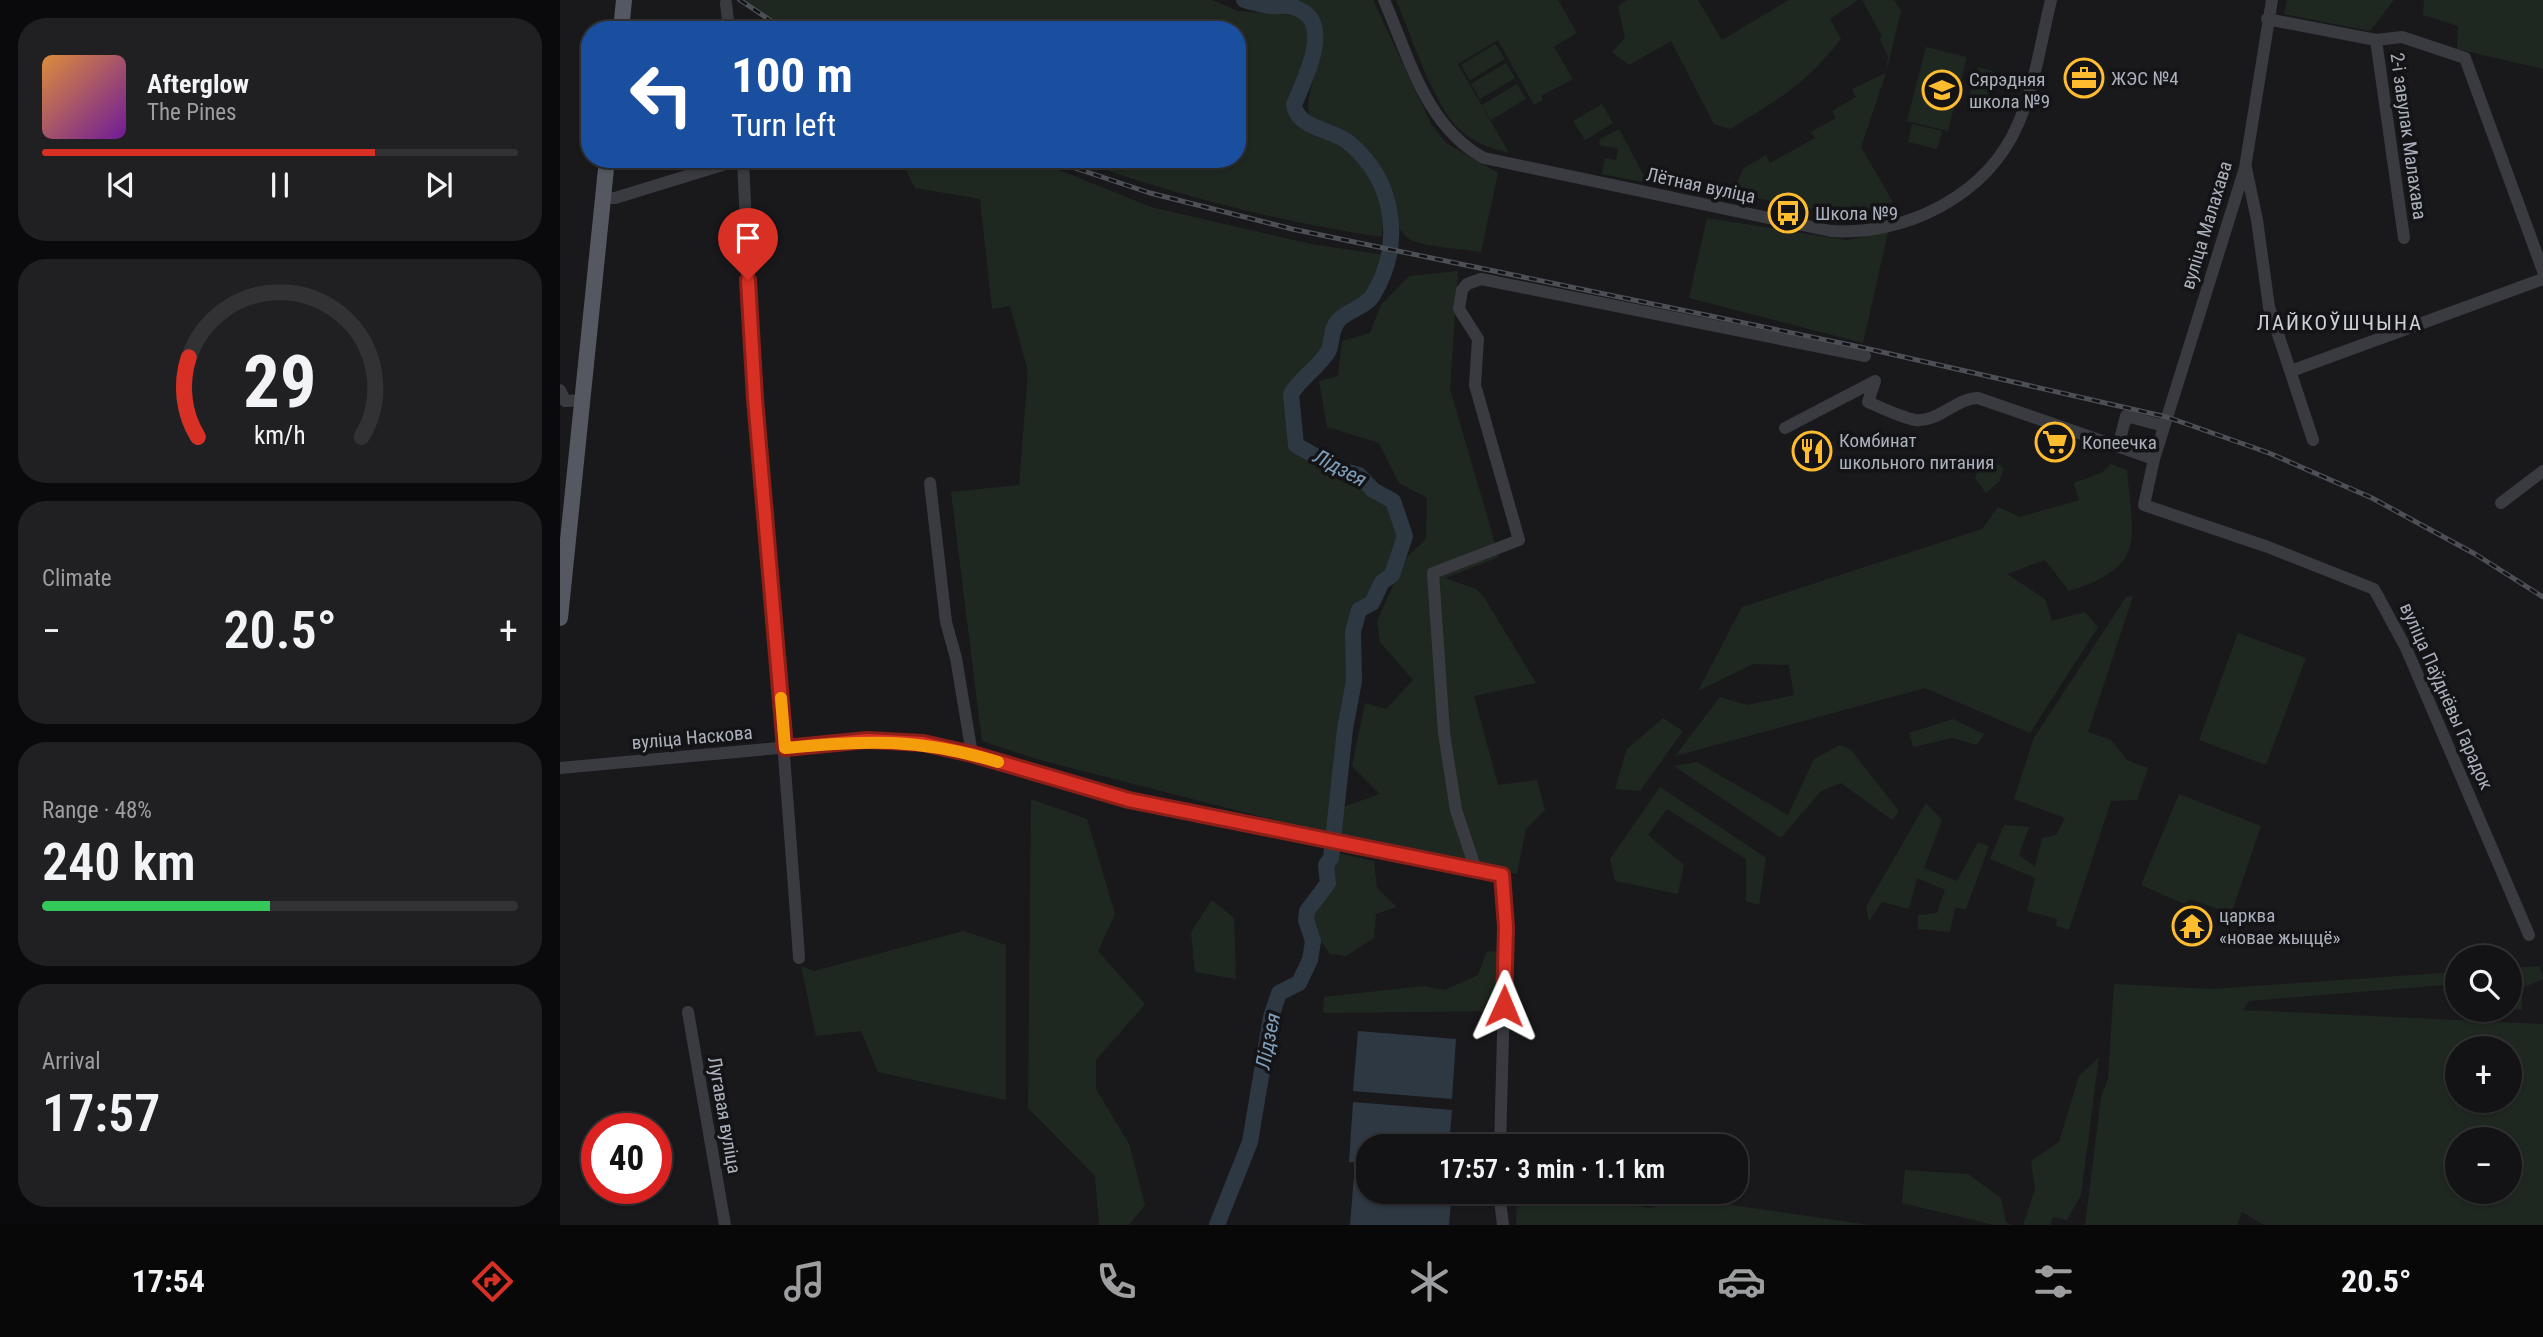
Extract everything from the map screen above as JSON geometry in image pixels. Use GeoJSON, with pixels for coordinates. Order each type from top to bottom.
{"type":"FeatureCollection","features":[{"type":"Feature","properties":{"kind":"main road"},"geometry":{"type":"LineString","coordinates":[[622,21],[624,0]]}},
{"type":"Feature","properties":{"kind":"main road"},"geometry":{"type":"LineString","coordinates":[[560,618],[606,168]]}},
{"type":"Feature","properties":{"kind":"street","name":"Лётная вуліца"},"geometry":{"type":"LineString","coordinates":[[1384,0],[1435,115],[1456,140],[1484,158],[1831,231],[1854,233],[1909,220],[1941,206],[1990,169],[2018,125],[2028,97],[2051,0]]}},
{"type":"Feature","properties":{"kind":"street","name":"вуліца Малахава"},"geometry":{"type":"LineString","coordinates":[[2165,421],[2245,168],[2272,0]]}},
{"type":"Feature","properties":{"kind":"street"},"geometry":{"type":"LineString","coordinates":[[726,3],[728,21]]}},
{"type":"Feature","properties":{"kind":"street"},"geometry":{"type":"LineString","coordinates":[[2267,19],[2376,40],[2402,37],[2465,58],[2543,271]]}},
{"type":"Feature","properties":{"kind":"street","name":"2-і завулак Малахава"},"geometry":{"type":"LineString","coordinates":[[2376,40],[2404,238]]}},
{"type":"Feature","properties":{"kind":"street"},"geometry":{"type":"LineString","coordinates":[[603,198],[615,198],[713,168]]}},
{"type":"Feature","properties":{"kind":"street"},"geometry":{"type":"LineString","coordinates":[[743,168],[755,399],[785,748],[799,958]]}},
{"type":"Feature","properties":{"kind":"street"},"geometry":{"type":"LineString","coordinates":[[2245,168],[2257,220],[2269,307],[2313,440]]}},
{"type":"Feature","properties":{"kind":"street"},"geometry":{"type":"LineString","coordinates":[[1476,870],[1456,810],[1444,733],[1433,573],[1519,540],[1475,385],[1478,339],[1459,309],[1462,290],[1467,284],[1481,279],[1865,356]]}},
{"type":"Feature","properties":{"kind":"street"},"geometry":{"type":"LineString","coordinates":[[2291,371],[2543,279]]}},
{"type":"Feature","properties":{"kind":"street"},"geometry":{"type":"LineString","coordinates":[[1785,428],[1875,381],[1868,402],[1916,420],[1934,415],[1963,400],[1978,398],[2154,459]]}},
{"type":"Feature","properties":{"kind":"street"},"geometry":{"type":"LineString","coordinates":[[560,390],[565,401],[582,400]]}},
{"type":"Feature","properties":{"kind":"street"},"geometry":{"type":"LineString","coordinates":[[2118,447],[2126,416],[2165,421]]}},
{"type":"Feature","properties":{"kind":"street","name":"вуліца Паўднёвы Гарадок"},"geometry":{"type":"LineString","coordinates":[[2165,421],[2144,505],[2268,547],[2374,589],[2406,648],[2529,935]]}},
{"type":"Feature","properties":{"kind":"street"},"geometry":{"type":"LineString","coordinates":[[2501,503],[2543,471]]}},
{"type":"Feature","properties":{"kind":"street"},"geometry":{"type":"LineString","coordinates":[[930,483],[946,622],[956,658],[972,754]]}},
{"type":"Feature","properties":{"kind":"street","name":"вуліца Наскова"},"geometry":{"type":"LineString","coordinates":[[560,768],[867,740],[923,743],[972,754],[1129,800],[1322,841],[1502,875],[1506,927],[1500,1134]]}},
{"type":"Feature","properties":{"kind":"street","name":"Лугавая вуліца"},"geometry":{"type":"LineString","coordinates":[[688,1012],[725,1225]]}},
{"type":"Feature","properties":{"kind":"street"},"geometry":{"type":"LineString","coordinates":[[1500,1204],[1503,1225]]}},
{"type":"Feature","properties":{"kind":"shaded area"},"geometry":{"type":"Polygon","coordinates":[[[743,0],[1212,0],[1238,11],[1299,16],[1306,28],[1309,50],[1291,108],[1312,131],[1348,148],[1365,165],[1381,201],[1381,237],[1226,206],[1101,168],[1246,168],[1246,21],[777,21],[743,0]]]}},
{"type":"Feature","properties":{"kind":"shaded area"},"geometry":{"type":"Polygon","coordinates":[[[1285,0],[1373,0],[1431,124],[1446,143],[1498,173],[1481,252],[1411,240],[1397,223],[1384,173],[1369,151],[1337,127],[1311,118],[1308,106],[1322,37],[1318,21],[1307,8],[1285,0]]]}},
{"type":"Feature","properties":{"kind":"shaded area"},"geometry":{"type":"Polygon","coordinates":[[[1396,0],[1558,0],[1577,33],[1554,47],[1573,79],[1541,96],[1543,100],[1534,105],[1498,40],[1458,64],[1509,153],[1483,144],[1460,130],[1441,105],[1396,0]]]}},
{"type":"Feature","properties":{"kind":"shaded area"},"geometry":{"type":"Polygon","coordinates":[[[1627,0],[1698,0],[1722,40],[1789,0],[1858,0],[1830,19],[1841,39],[1816,68],[1777,100],[1730,129],[1714,124],[1671,41],[1629,65],[1612,52],[1625,38],[1618,6],[1627,0]]]}},
{"type":"Feature","properties":{"kind":"shaded area"},"geometry":{"type":"Polygon","coordinates":[[[1862,0],[1894,0],[1901,11],[1886,73],[1888,56],[1879,38],[1882,36],[1862,0]]]}},
{"type":"Feature","properties":{"kind":"shaded area"},"geometry":{"type":"Polygon","coordinates":[[[2287,0],[2394,0],[2370,31],[2284,14],[2287,0]]]}},
{"type":"Feature","properties":{"kind":"shaded area"},"geometry":{"type":"Polygon","coordinates":[[[2424,0],[2543,0],[2543,69],[2457,49],[2458,26],[2423,15],[2424,0]]]}},
{"type":"Feature","properties":{"kind":"shaded area"},"geometry":{"type":"Polygon","coordinates":[[[1495,44],[1505,59],[1470,80],[1461,65],[1495,44]]]}},
{"type":"Feature","properties":{"kind":"shaded area"},"geometry":{"type":"Polygon","coordinates":[[[1926,47],[1967,57],[1948,131],[1907,121],[1926,47]]]}},
{"type":"Feature","properties":{"kind":"shaded area"},"geometry":{"type":"Polygon","coordinates":[[[1506,63],[1515,78],[1480,99],[1471,84],[1506,63]]]}},
{"type":"Feature","properties":{"kind":"shaded area"},"geometry":{"type":"Polygon","coordinates":[[[1978,67],[1995,72],[1986,104],[1969,99],[1978,67]]]}},
{"type":"Feature","properties":{"kind":"shaded area"},"geometry":{"type":"Polygon","coordinates":[[[1886,73],[1861,147],[1893,202],[1853,213],[1818,210],[1732,193],[1744,168],[1766,155],[1770,163],[1815,138],[1811,132],[1836,118],[1832,111],[1856,97],[1852,89],[1886,73]]]}},
{"type":"Feature","properties":{"kind":"shaded area"},"geometry":{"type":"Polygon","coordinates":[[[1517,84],[1526,99],[1491,120],[1482,105],[1517,84]]]}},
{"type":"Feature","properties":{"kind":"shaded area"},"geometry":{"type":"Polygon","coordinates":[[[1602,104],[1613,123],[1585,140],[1573,121],[1602,104]]]}},
{"type":"Feature","properties":{"kind":"shaded area"},"geometry":{"type":"Polygon","coordinates":[[[1912,124],[1942,131],[1937,149],[1908,142],[1912,124]]]}},
{"type":"Feature","properties":{"kind":"shaded area"},"geometry":{"type":"Polygon","coordinates":[[[1619,129],[1648,183],[1602,174],[1605,158],[1616,160],[1618,149],[1599,145],[1600,139],[1619,129]]]}},
{"type":"Feature","properties":{"kind":"shaded area"},"geometry":{"type":"Polygon","coordinates":[[[905,168],[1054,168],[1151,207],[1311,244],[1385,255],[1371,294],[1349,309],[1336,323],[1329,346],[1316,365],[1289,392],[1292,450],[1342,482],[1359,486],[1374,500],[1390,508],[1399,540],[1395,564],[1380,584],[1373,600],[1359,608],[1350,629],[1353,656],[1341,730],[1337,809],[1380,794],[1352,766],[1365,703],[1386,709],[1413,680],[1380,642],[1377,621],[1405,559],[1426,539],[1427,498],[1399,483],[1379,443],[1327,427],[1319,381],[1338,376],[1342,341],[1370,333],[1381,305],[1409,276],[1458,271],[1450,389],[1499,557],[1445,578],[1476,589],[1485,599],[1536,683],[1474,696],[1498,785],[1537,780],[1545,810],[1526,829],[1517,874],[1332,835],[1036,759],[982,741],[951,492],[1019,485],[1028,371],[1010,306],[992,309],[980,199],[915,188],[905,168]]]}},
{"type":"Feature","properties":{"kind":"shaded area"},"geometry":{"type":"Polygon","coordinates":[[[1707,218],[1846,240],[1888,232],[1863,343],[1689,298],[1707,218]]]}},
{"type":"Feature","properties":{"kind":"shaded area"},"geometry":{"type":"Polygon","coordinates":[[[1982,459],[1994,461],[2004,469],[1999,482],[1986,493],[1975,478],[1982,459]]]}},
{"type":"Feature","properties":{"kind":"shaded area"},"geometry":{"type":"Polygon","coordinates":[[[2111,464],[2127,470],[2132,533],[2130,548],[2112,572],[2069,591],[2045,560],[2007,574],[2045,599],[2052,621],[2085,612],[2098,627],[2030,733],[1925,688],[1675,756],[1720,697],[1747,705],[1794,695],[1789,665],[1753,664],[1698,691],[1742,607],[1982,529],[1998,507],[2020,517],[2079,500],[2074,483],[2101,473],[2111,464]]]}},
{"type":"Feature","properties":{"kind":"shaded area"},"geometry":{"type":"Polygon","coordinates":[[[2133,596],[2088,732],[2111,740],[2127,760],[2148,768],[2137,800],[2111,801],[2069,930],[2056,926],[2057,919],[2027,911],[2035,878],[1990,859],[2004,825],[2029,827],[2019,855],[2035,867],[2042,838],[2056,835],[2065,818],[2014,799],[2034,738],[2126,597],[2133,596]]]}},
{"type":"Feature","properties":{"kind":"shaded area"},"geometry":{"type":"Polygon","coordinates":[[[2238,633],[2306,658],[2266,765],[2199,740],[2238,633]]]}},
{"type":"Feature","properties":{"kind":"shaded area"},"geometry":{"type":"Polygon","coordinates":[[[1663,718],[1683,731],[1640,791],[1615,789],[1627,749],[1663,718]]]}},
{"type":"Feature","properties":{"kind":"shaded area"},"geometry":{"type":"Polygon","coordinates":[[[1953,719],[1984,734],[1977,745],[1952,738],[1913,747],[1909,733],[1953,719]]]}},
{"type":"Feature","properties":{"kind":"shaded area"},"geometry":{"type":"Polygon","coordinates":[[[1840,745],[1851,750],[1899,811],[1892,820],[1841,783],[1821,791],[1781,838],[1674,766],[1697,762],[1788,815],[1814,759],[1840,745]]]}},
{"type":"Feature","properties":{"kind":"shaded area"},"geometry":{"type":"Polygon","coordinates":[[[1660,787],[1766,858],[1759,905],[1746,901],[1746,859],[1667,809],[1648,835],[1684,865],[1678,894],[1615,881],[1610,859],[1660,787]]]}},
{"type":"Feature","properties":{"kind":"shaded area"},"geometry":{"type":"Polygon","coordinates":[[[2179,794],[2261,826],[2231,914],[2190,899],[2184,904],[2141,885],[2179,794]]]}},
{"type":"Feature","properties":{"kind":"shaded area"},"geometry":{"type":"Polygon","coordinates":[[[1031,799],[1087,819],[1115,914],[1098,951],[1145,1004],[1096,1060],[1096,1089],[1129,1144],[1145,1205],[1129,1225],[1099,1225],[1095,1176],[1028,1108],[1031,799]]]}},
{"type":"Feature","properties":{"kind":"shaded area"},"geometry":{"type":"Polygon","coordinates":[[[1926,803],[1942,820],[1924,868],[1957,881],[1978,842],[1989,846],[1966,909],[1955,908],[1950,932],[1918,929],[1918,915],[1937,913],[1945,890],[1917,878],[1909,909],[1882,902],[1869,921],[1866,907],[1926,803]]]}},
{"type":"Feature","properties":{"kind":"shaded area"},"geometry":{"type":"Polygon","coordinates":[[[1332,852],[1374,861],[1377,888],[1397,907],[1376,914],[1374,938],[1346,956],[1330,954],[1306,920],[1307,911],[1328,883],[1326,865],[1332,852]]]}},
{"type":"Feature","properties":{"kind":"shaded area"},"geometry":{"type":"Polygon","coordinates":[[[1212,900],[1234,918],[1236,979],[1195,972],[1191,932],[1212,900]]]}},
{"type":"Feature","properties":{"kind":"shaded area"},"geometry":{"type":"Polygon","coordinates":[[[963,931],[1006,945],[1006,1100],[878,1072],[861,1031],[816,1036],[801,966],[814,971],[963,931]]]}},
{"type":"Feature","properties":{"kind":"shaded area"},"geometry":{"type":"Polygon","coordinates":[[[1487,951],[1502,952],[1500,1011],[1323,1013],[1324,997],[1424,986],[1445,990],[1478,975],[1487,951]]]}},
{"type":"Feature","properties":{"kind":"shaded area"},"geometry":{"type":"Polygon","coordinates":[[[2540,966],[2543,979],[2522,988],[2522,967],[2540,966]]]}},
{"type":"Feature","properties":{"kind":"shaded area"},"geometry":{"type":"Polygon","coordinates":[[[2445,973],[2445,985],[2249,1001],[2243,1010],[2445,1019],[2445,1022],[2543,1024],[2543,1225],[2264,1225],[2242,1212],[2237,1225],[2085,1225],[2101,1097],[2108,1079],[2114,984],[2211,989],[2445,973]]]}},
{"type":"Feature","properties":{"kind":"shaded area"},"geometry":{"type":"Polygon","coordinates":[[[1358,1031],[1456,1039],[1452,1099],[1353,1091],[1358,1031]]]}},
{"type":"Feature","properties":{"kind":"shaded area"},"geometry":{"type":"Polygon","coordinates":[[[2099,1057],[2081,1195],[2067,1220],[2053,1217],[2050,1225],[2023,1225],[2035,1190],[2031,1161],[2059,1142],[2079,1076],[2099,1057]]]}},
{"type":"Feature","properties":{"kind":"shaded area"},"geometry":{"type":"Polygon","coordinates":[[[1353,1102],[1452,1110],[1450,1134],[1356,1134],[1356,1162],[1349,1162],[1353,1102]]]}},
{"type":"Feature","properties":{"kind":"shaded area"},"geometry":{"type":"Polygon","coordinates":[[[1905,1170],[1968,1174],[2001,1198],[2006,1222],[2011,1225],[1994,1225],[1902,1203],[1905,1170]]]}},
{"type":"Feature","properties":{"kind":"shaded area"},"geometry":{"type":"Polygon","coordinates":[[[1354,1176],[1356,1204],[1451,1204],[1449,1225],[1350,1225],[1354,1176]]]}},
{"type":"Feature","properties":{"kind":"shaded area"},"geometry":{"type":"Polygon","coordinates":[[[1517,1204],[1618,1204],[1651,1208],[1664,1204],[1730,1204],[1869,1225],[1516,1225],[1517,1204]]]}},
{"type":"Feature","properties":{"kind":"waterway","name":"Лідзея"},"geometry":{"type":"LineString","coordinates":[[1217,1225],[1250,1142],[1271,1017],[1279,993],[1299,983],[1310,960],[1313,941],[1306,920],[1307,911],[1328,883],[1326,865],[1331,858],[1345,729],[1354,681],[1353,632],[1359,610],[1372,603],[1382,582],[1392,575],[1405,536],[1393,501],[1373,490],[1359,475],[1340,470],[1296,445],[1291,394],[1329,350],[1336,323],[1370,299],[1383,275],[1391,234],[1385,194],[1364,157],[1348,142],[1309,124],[1297,113],[1294,105],[1314,51],[1313,24],[1306,14],[1293,7],[1268,6],[1244,0]]}},
{"type":"Feature","properties":{"kind":"railway"},"geometry":{"type":"LineString","coordinates":[[740,0],[772,21]]}},
{"type":"Feature","properties":{"kind":"railway"},"geometry":{"type":"LineString","coordinates":[[1075,168],[1150,193],[1292,229],[1860,347],[2167,417],[2269,453],[2372,498],[2475,554],[2543,597]]}},
{"type":"Feature","properties":{"kind":"slow traffic"},"geometry":{"type":"LineString","coordinates":[[781,698],[785,748],[867,740],[923,743],[998,762]]}},
{"type":"Feature","properties":{"kind":"place","name":"ЖЭС №4"},"geometry":{"type":"Point","coordinates":[2084,78]}},
{"type":"Feature","properties":{"kind":"place","name":"Сярэдняя школа №9"},"geometry":{"type":"Point","coordinates":[1942,90]}},
{"type":"Feature","properties":{"kind":"place","name":"Школа №9"},"geometry":{"type":"Point","coordinates":[1788,213]}},
{"type":"Feature","properties":{"kind":"place","name":"Копеечка"},"geometry":{"type":"Point","coordinates":[2055,442]}},
{"type":"Feature","properties":{"kind":"place","name":"Комбинат школьного питания"},"geometry":{"type":"Point","coordinates":[1812,451]}},
{"type":"Feature","properties":{"kind":"place","name":"царква «новае жыццё»"},"geometry":{"type":"Point","coordinates":[2192,926]}},
{"type":"Feature","properties":{"kind":"district","name":"ЛАЙКОЎШЧЫНА"},"geometry":{"type":"Point","coordinates":[2340,323]}},
{"type":"Feature","properties":{"kind":"route"},"geometry":{"type":"LineString","coordinates":[[748,280],[755,399],[785,748],[867,740],[923,743],[972,754],[1129,800],[1322,841],[1502,875],[1506,927],[1504,1006]]}}]}
